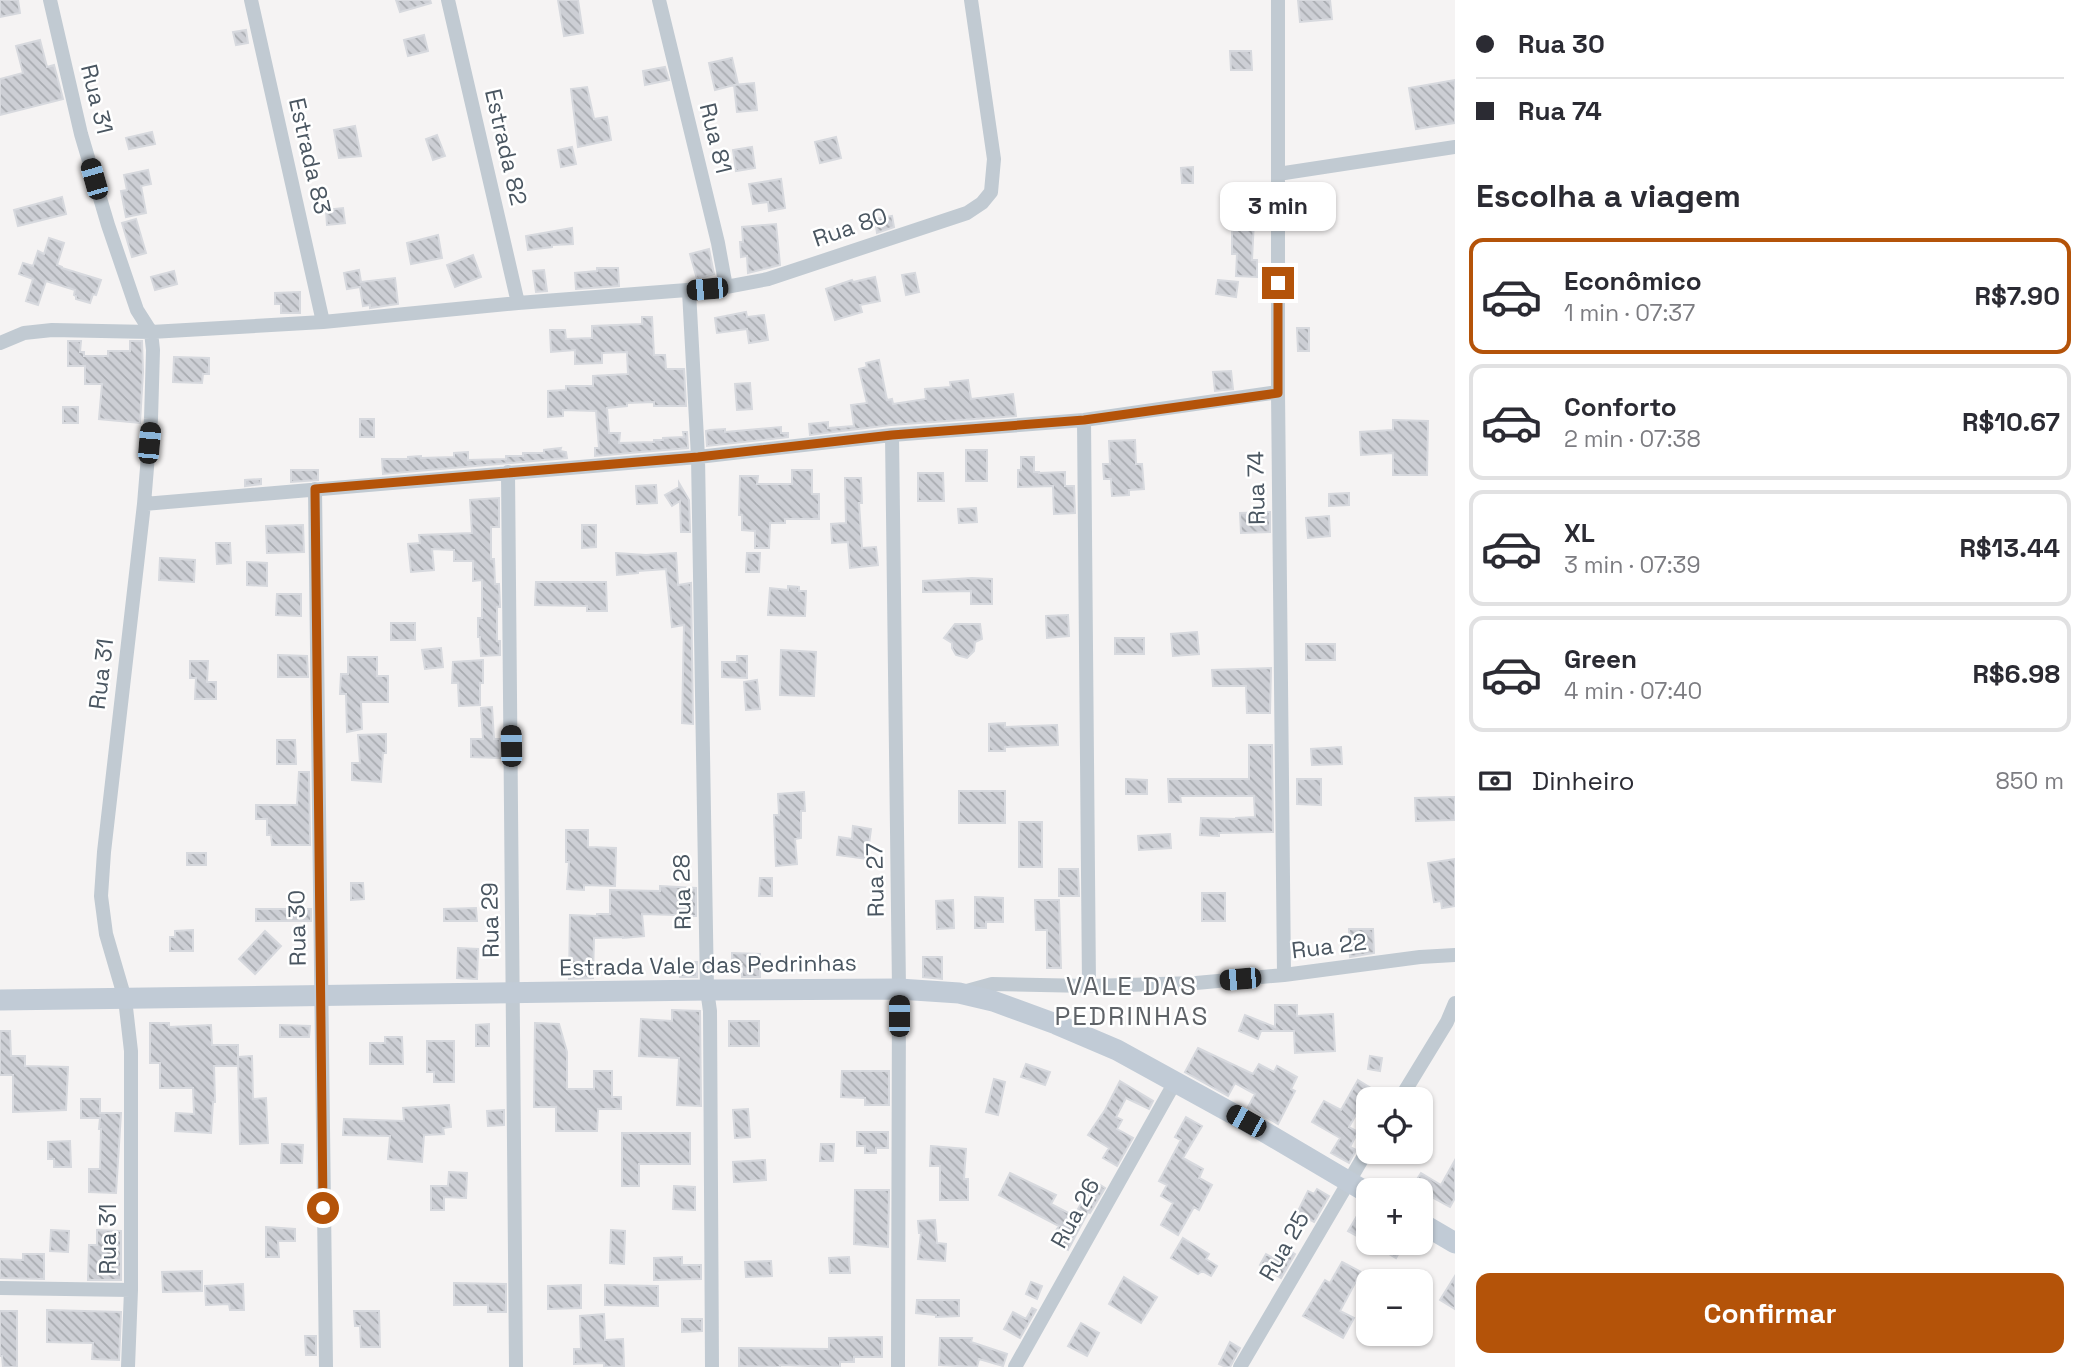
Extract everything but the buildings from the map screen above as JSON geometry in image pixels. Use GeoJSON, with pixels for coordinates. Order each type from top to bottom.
{"type":"FeatureCollection","features":[{"type":"Feature","properties":{"kind":"main road","name":"Estrada Vale das Pedrinhas"},"geometry":{"type":"LineString","coordinates":[[0,1000],[707,990],[900,989],[959,993],[993,1001],[1117,1050],[1356,1185]]}},
{"type":"Feature","properties":{"kind":"main road"},"geometry":{"type":"LineString","coordinates":[[1433,1230],[1455,1243]]}},
{"type":"Feature","properties":{"kind":"street","name":"Rua 31"},"geometry":{"type":"LineString","coordinates":[[50,0],[81,134],[108,225],[137,310],[151,332],[154,374],[144,504],[101,895],[106,934],[125,999],[131,1051],[131,1290],[128,1367]]}},
{"type":"Feature","properties":{"kind":"street","name":"Estrada 83"},"geometry":{"type":"LineString","coordinates":[[251,0],[323,322]]}},
{"type":"Feature","properties":{"kind":"street","name":"Estrada 82"},"geometry":{"type":"LineString","coordinates":[[448,0],[518,303]]}},
{"type":"Feature","properties":{"kind":"street","name":"Rua 81"},"geometry":{"type":"LineString","coordinates":[[659,0],[718,243],[726,287]]}},
{"type":"Feature","properties":{"kind":"street","name":"Rua 80"},"geometry":{"type":"LineString","coordinates":[[0,343],[24,333],[52,330],[151,332],[323,322],[726,287],[768,279],[967,213],[982,204],[991,192],[994,159],[971,0]]}},
{"type":"Feature","properties":{"kind":"street","name":"Rua 74"},"geometry":{"type":"LineString","coordinates":[[1278,0],[1278,393],[1284,975]]}},
{"type":"Feature","properties":{"kind":"street"},"geometry":{"type":"LineString","coordinates":[[1278,174],[1455,147]]}},
{"type":"Feature","properties":{"kind":"street"},"geometry":{"type":"LineString","coordinates":[[689,291],[698,457]]}},
{"type":"Feature","properties":{"kind":"street"},"geometry":{"type":"LineString","coordinates":[[144,504],[698,457],[892,435],[1084,420],[1278,393]]}},
{"type":"Feature","properties":{"kind":"street"},"geometry":{"type":"LineString","coordinates":[[1084,420],[1089,986]]}},
{"type":"Feature","properties":{"kind":"street","name":"Rua 27"},"geometry":{"type":"LineString","coordinates":[[892,435],[900,989],[898,1367]]}},
{"type":"Feature","properties":{"kind":"street","name":"Rua 28"},"geometry":{"type":"LineString","coordinates":[[698,457],[707,990],[710,1011],[712,1367]]}},
{"type":"Feature","properties":{"kind":"street","name":"Rua 29"},"geometry":{"type":"LineString","coordinates":[[508,472],[516,1367]]}},
{"type":"Feature","properties":{"kind":"street","name":"Rua 30"},"geometry":{"type":"LineString","coordinates":[[315,489],[326,1367]]}},
{"type":"Feature","properties":{"kind":"street","name":"Rua 22"},"geometry":{"type":"LineString","coordinates":[[959,993],[992,984],[1089,986],[1196,983],[1455,955]]}},
{"type":"Feature","properties":{"kind":"street"},"geometry":{"type":"LineString","coordinates":[[1407,1087],[1447,1022],[1455,1003]]}},
{"type":"Feature","properties":{"kind":"street","name":"Rua 26"},"geometry":{"type":"LineString","coordinates":[[1015,1367],[1175,1082]]}},
{"type":"Feature","properties":{"kind":"street","name":"Rua 25"},"geometry":{"type":"LineString","coordinates":[[1240,1367],[1359,1164]]}},
{"type":"Feature","properties":{"kind":"street"},"geometry":{"type":"LineString","coordinates":[[0,1288],[131,1290]]}},
{"type":"Feature","properties":{"kind":"district","name":"VALE DAS PEDRINHAS"},"geometry":{"type":"Point","coordinates":[1132,1001]}},
{"type":"Feature","properties":{"kind":"route"},"geometry":{"type":"LineString","coordinates":[[323,1208],[315,489],[698,457],[892,435],[1084,420],[1278,393],[1278,283]]}}]}
